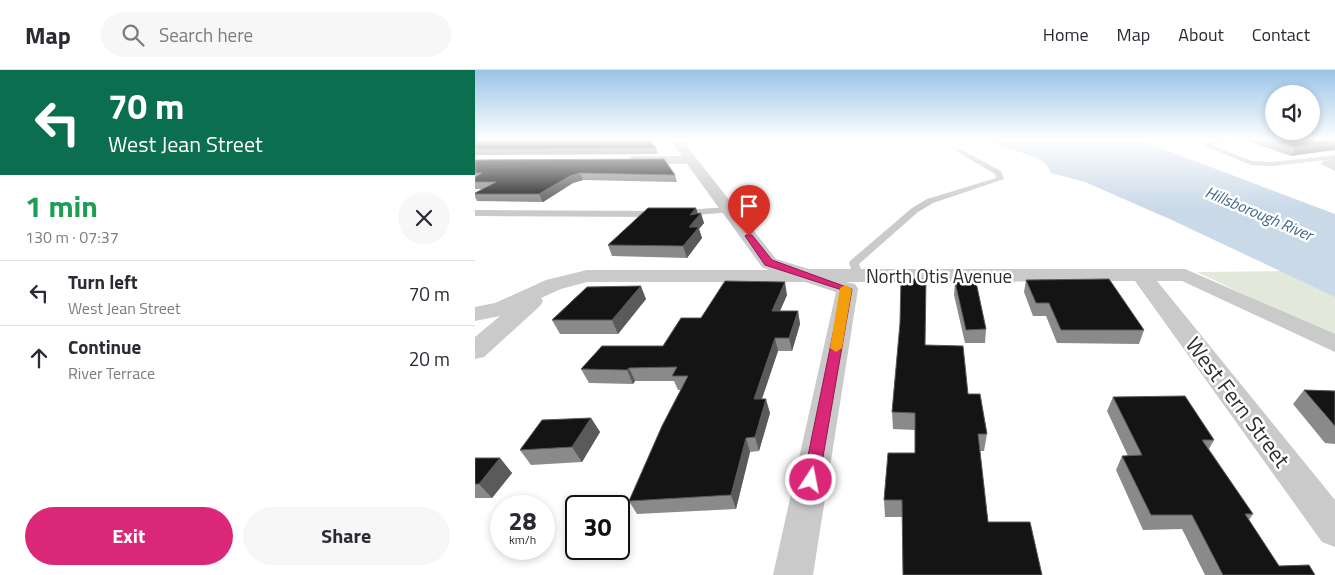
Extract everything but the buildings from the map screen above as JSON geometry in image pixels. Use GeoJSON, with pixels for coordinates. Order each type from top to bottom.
{"type":"FeatureCollection","features":[{"type":"Feature","properties":{"kind":"street"},"geometry":{"type":"LineString","coordinates":[[693,163],[769,262],[847,289],[793,575]]}},
{"type":"Feature","properties":{"kind":"street","name":"West Fern Street"},"geometry":{"type":"LineString","coordinates":[[1141,275],[1335,529]]}},
{"type":"Feature","properties":{"kind":"street","name":"North Otis Avenue"},"geometry":{"type":"LineString","coordinates":[[475,314],[482,314],[509,304],[550,286],[587,276],[1185,275],[1335,344]]}},
{"type":"Feature","properties":{"kind":"street"},"geometry":{"type":"LineString","coordinates":[[475,351],[550,286]]}},
{"type":"Feature","properties":{"kind":"lane"},"geometry":{"type":"LineString","coordinates":[[857,275],[854,263],[915,210],[930,201],[1001,179],[998,173],[980,163]]}},
{"type":"Feature","properties":{"kind":"lane"},"geometry":{"type":"LineString","coordinates":[[1250,163],[1285,163]]}},
{"type":"Feature","properties":{"kind":"lane"},"geometry":{"type":"LineString","coordinates":[[475,213],[642,214],[709,213],[729,210]]}},
{"type":"Feature","properties":{"kind":"shaded area"},"geometry":{"type":"Polygon","coordinates":[[[1289,271],[1335,292],[1335,338],[1197,272],[1289,271]]]}},
{"type":"Feature","properties":{"kind":"water","name":"Hillsborough River"},"geometry":{"type":"Polygon","coordinates":[[[1044,163],[1199,163],[1335,214],[1335,297],[1174,221],[1085,182],[1051,173],[1044,163]]]}},
{"type":"Feature","properties":{"kind":"slow traffic"},"geometry":{"type":"LineString","coordinates":[[836,348],[847,289],[845,288]]}},
{"type":"Feature","properties":{"kind":"route"},"geometry":{"type":"LineString","coordinates":[[749,236],[769,262],[847,289],[811,480]]}}]}
